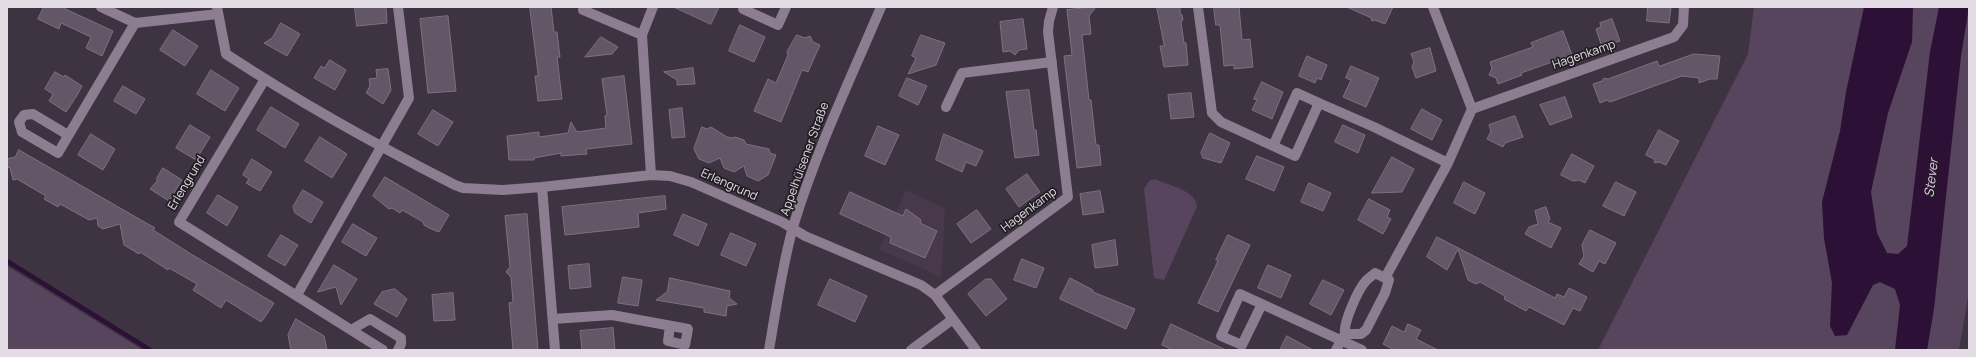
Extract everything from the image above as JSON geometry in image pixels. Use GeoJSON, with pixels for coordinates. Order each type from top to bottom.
{"type":"FeatureCollection","features":[{"type":"Feature","properties":{"kind":"street"},"geometry":{"type":"LineString","coordinates":[[68,134],[33,114],[24,115],[18,122],[22,132],[58,153],[135,23],[101,7]]}},
{"type":"Feature","properties":{"kind":"street"},"geometry":{"type":"LineString","coordinates":[[297,295],[409,98],[398,7]]}},
{"type":"Feature","properties":{"kind":"street"},"geometry":{"type":"LineString","coordinates":[[651,175],[642,35],[653,7]]}},
{"type":"Feature","properties":{"kind":"street"},"geometry":{"type":"LineString","coordinates":[[744,7],[743,9],[778,25],[786,7]]}},
{"type":"Feature","properties":{"kind":"street","name":"Appelhülsener Straße"},"geometry":{"type":"LineString","coordinates":[[770,350],[782,278],[793,228],[812,170],[829,126],[881,7]]}},
{"type":"Feature","properties":{"kind":"street","name":"Hagenkamp"},"geometry":{"type":"LineString","coordinates":[[935,295],[1068,197],[1048,32],[1053,7]]}},
{"type":"Feature","properties":{"kind":"street"},"geometry":{"type":"LineString","coordinates":[[1198,7],[1212,113],[1220,122],[1295,156],[1319,103]]}},
{"type":"Feature","properties":{"kind":"street"},"geometry":{"type":"LineString","coordinates":[[1385,278],[1448,163],[1472,109],[1433,7]]}},
{"type":"Feature","properties":{"kind":"street","name":"Hagenkamp"},"geometry":{"type":"LineString","coordinates":[[1472,109],[1674,37],[1683,24],[1684,7]]}},
{"type":"Feature","properties":{"kind":"street","name":"Erlengrund"},"geometry":{"type":"LineString","coordinates":[[135,23],[217,10],[226,54],[265,79],[380,147],[463,188],[503,190],[651,175],[670,176],[691,182],[793,228]]}},
{"type":"Feature","properties":{"kind":"street"},"geometry":{"type":"LineString","coordinates":[[583,10],[642,35]]}},
{"type":"Feature","properties":{"kind":"street"},"geometry":{"type":"LineString","coordinates":[[946,107],[962,72],[1052,62]]}},
{"type":"Feature","properties":{"kind":"street","name":"Erlengrund"},"geometry":{"type":"LineString","coordinates":[[265,79],[179,222],[383,350]]}},
{"type":"Feature","properties":{"kind":"street"},"geometry":{"type":"LineString","coordinates":[[1273,146],[1297,93],[1374,127],[1448,163]]}},
{"type":"Feature","properties":{"kind":"street"},"geometry":{"type":"LineString","coordinates":[[542,187],[555,350]]}},
{"type":"Feature","properties":{"kind":"street"},"geometry":{"type":"LineString","coordinates":[[793,228],[805,236],[921,285],[935,295],[976,350]]}},
{"type":"Feature","properties":{"kind":"street"},"geometry":{"type":"LineString","coordinates":[[1336,350],[1343,337],[1346,320],[1365,282],[1375,273],[1389,280],[1385,293],[1366,330],[1361,334],[1343,337]]}},
{"type":"Feature","properties":{"kind":"street"},"geometry":{"type":"LineString","coordinates":[[1262,304],[1242,345],[1221,336],[1240,294],[1343,337],[1362,350]]}},
{"type":"Feature","properties":{"kind":"street"},"geometry":{"type":"LineString","coordinates":[[553,319],[612,315],[670,326]]}},
{"type":"Feature","properties":{"kind":"street"},"geometry":{"type":"LineString","coordinates":[[350,330],[370,319],[401,338],[402,344],[398,350]]}},
{"type":"Feature","properties":{"kind":"street"},"geometry":{"type":"LineString","coordinates":[[911,350],[953,319]]}},
{"type":"Feature","properties":{"kind":"shaded area"},"geometry":{"type":"Polygon","coordinates":[[[1754,7],[1969,7],[1969,292],[1959,350],[1598,350],[1748,54],[1754,7]]]}},
{"type":"Feature","properties":{"kind":"shaded area"},"geometry":{"type":"Polygon","coordinates":[[[1155,179],[1187,192],[1196,201],[1197,207],[1164,280],[1154,278],[1144,189],[1150,180],[1155,179]]]}},
{"type":"Feature","properties":{"kind":"shaded area"},"geometry":{"type":"Polygon","coordinates":[[[906,190],[945,208],[941,279],[926,270],[879,250],[906,190]]]}},
{"type":"Feature","properties":{"kind":"shaded area"},"geometry":{"type":"Polygon","coordinates":[[[7,266],[143,350],[7,350],[7,266]]]}},
{"type":"Feature","properties":{"kind":"water","name":"Stever"},"geometry":{"type":"Polygon","coordinates":[[[1864,7],[1913,7],[1912,42],[1888,113],[1871,192],[1877,233],[1887,253],[1898,254],[1907,246],[1930,52],[1939,7],[1969,7],[1961,56],[1934,309],[1927,350],[1895,350],[1900,305],[1895,289],[1880,282],[1873,285],[1847,335],[1835,336],[1830,326],[1832,283],[1824,238],[1822,202],[1840,131],[1846,92],[1864,7]]]}},
{"type":"Feature","properties":{"kind":"building"},"geometry":{"type":"Polygon","coordinates":[[[44,7],[61,7],[113,31],[102,56],[86,48],[91,37],[61,23],[59,29],[38,19],[44,7]]]}},
{"type":"Feature","properties":{"kind":"building"},"geometry":{"type":"Polygon","coordinates":[[[355,7],[386,7],[387,23],[357,26],[355,7]]]}},
{"type":"Feature","properties":{"kind":"building"},"geometry":{"type":"Polygon","coordinates":[[[530,7],[551,7],[554,32],[557,32],[560,57],[557,57],[562,99],[538,101],[535,76],[538,76],[530,7]]]}},
{"type":"Feature","properties":{"kind":"building"},"geometry":{"type":"Polygon","coordinates":[[[674,7],[719,7],[711,24],[674,7]]]}},
{"type":"Feature","properties":{"kind":"building"},"geometry":{"type":"Polygon","coordinates":[[[1096,7],[1089,16],[1091,34],[1082,35],[1089,100],[1091,100],[1096,145],[1099,145],[1101,165],[1077,168],[1064,56],[1072,55],[1067,10],[1096,7]]]}},
{"type":"Feature","properties":{"kind":"building"},"geometry":{"type":"Polygon","coordinates":[[[1157,7],[1180,7],[1188,65],[1164,67],[1160,46],[1164,46],[1157,7]]]}},
{"type":"Feature","properties":{"kind":"building"},"geometry":{"type":"Polygon","coordinates":[[[1214,7],[1239,7],[1242,40],[1250,39],[1253,67],[1234,69],[1234,65],[1224,66],[1220,25],[1216,25],[1214,7]]]}},
{"type":"Feature","properties":{"kind":"building"},"geometry":{"type":"Polygon","coordinates":[[[1347,7],[1393,7],[1385,24],[1375,20],[1372,21],[1371,18],[1347,7]]]}},
{"type":"Feature","properties":{"kind":"building"},"geometry":{"type":"Polygon","coordinates":[[[1648,7],[1671,7],[1669,23],[1647,21],[1648,7]]]}},
{"type":"Feature","properties":{"kind":"building"},"geometry":{"type":"Polygon","coordinates":[[[448,16],[456,91],[428,93],[420,19],[448,16]]]}},
{"type":"Feature","properties":{"kind":"building"},"geometry":{"type":"Polygon","coordinates":[[[1023,19],[1027,49],[1019,50],[1015,55],[1010,51],[1003,52],[1000,22],[1023,19]]]}},
{"type":"Feature","properties":{"kind":"building"},"geometry":{"type":"Polygon","coordinates":[[[1612,19],[1620,41],[1602,47],[1596,29],[1601,27],[1600,23],[1612,19]]]}},
{"type":"Feature","properties":{"kind":"building"},"geometry":{"type":"Polygon","coordinates":[[[281,23],[300,34],[287,56],[264,43],[272,38],[281,23]]]}},
{"type":"Feature","properties":{"kind":"building"},"geometry":{"type":"Polygon","coordinates":[[[740,25],[765,37],[754,62],[729,51],[740,25]]]}},
{"type":"Feature","properties":{"kind":"building"},"geometry":{"type":"Polygon","coordinates":[[[173,30],[198,46],[185,66],[160,50],[173,30]]]}},
{"type":"Feature","properties":{"kind":"building"},"geometry":{"type":"Polygon","coordinates":[[[1563,31],[1572,55],[1521,73],[1522,75],[1498,84],[1496,78],[1489,75],[1492,68],[1490,62],[1533,47],[1531,43],[1563,31]]]}},
{"type":"Feature","properties":{"kind":"building"},"geometry":{"type":"Polygon","coordinates":[[[797,35],[805,38],[810,36],[813,42],[820,45],[808,72],[802,70],[781,122],[754,111],[768,79],[776,83],[788,55],[787,52],[797,35]]]}},
{"type":"Feature","properties":{"kind":"building"},"geometry":{"type":"Polygon","coordinates":[[[921,35],[945,43],[936,65],[908,74],[916,58],[912,56],[921,35]]]}},
{"type":"Feature","properties":{"kind":"building"},"geometry":{"type":"Polygon","coordinates":[[[601,37],[618,47],[612,54],[585,57],[601,37]]]}},
{"type":"Feature","properties":{"kind":"building"},"geometry":{"type":"Polygon","coordinates":[[[1430,48],[1436,71],[1416,78],[1412,67],[1414,62],[1411,54],[1430,48]]]}},
{"type":"Feature","properties":{"kind":"building"},"geometry":{"type":"Polygon","coordinates":[[[1694,54],[1720,56],[1717,79],[1710,79],[1699,83],[1699,78],[1682,76],[1610,102],[1607,100],[1600,103],[1593,84],[1602,81],[1604,78],[1608,79],[1657,61],[1659,66],[1694,54]]]}},
{"type":"Feature","properties":{"kind":"building"},"geometry":{"type":"Polygon","coordinates":[[[1307,56],[1327,65],[1321,80],[1317,78],[1315,83],[1299,76],[1307,56]]]}},
{"type":"Feature","properties":{"kind":"building"},"geometry":{"type":"Polygon","coordinates":[[[330,60],[346,70],[335,90],[314,78],[321,66],[324,68],[330,60]]]}},
{"type":"Feature","properties":{"kind":"building"},"geometry":{"type":"Polygon","coordinates":[[[1351,66],[1379,78],[1366,107],[1343,97],[1351,80],[1346,78],[1351,66]]]}},
{"type":"Feature","properties":{"kind":"building"},"geometry":{"type":"Polygon","coordinates":[[[693,68],[695,84],[677,85],[677,80],[664,72],[693,68]]]}},
{"type":"Feature","properties":{"kind":"building"},"geometry":{"type":"Polygon","coordinates":[[[388,69],[391,90],[383,104],[366,93],[370,86],[369,79],[377,78],[376,70],[388,69]]]}},
{"type":"Feature","properties":{"kind":"building"},"geometry":{"type":"Polygon","coordinates":[[[211,70],[239,88],[225,111],[197,94],[211,70]]]}},
{"type":"Feature","properties":{"kind":"building"},"geometry":{"type":"Polygon","coordinates":[[[55,72],[64,77],[65,75],[82,86],[66,112],[49,101],[53,94],[45,89],[55,72]]]}},
{"type":"Feature","properties":{"kind":"building"},"geometry":{"type":"Polygon","coordinates":[[[624,76],[632,144],[586,149],[587,154],[561,156],[561,153],[534,158],[534,160],[509,160],[507,136],[539,132],[539,137],[568,133],[571,122],[577,132],[606,128],[605,116],[607,115],[602,79],[624,76]]]}},
{"type":"Feature","properties":{"kind":"building"},"geometry":{"type":"Polygon","coordinates":[[[907,78],[927,86],[918,105],[899,96],[907,78]]]}},
{"type":"Feature","properties":{"kind":"building"},"geometry":{"type":"Polygon","coordinates":[[[1262,82],[1283,92],[1272,119],[1252,110],[1257,100],[1254,99],[1262,82]]]}},
{"type":"Feature","properties":{"kind":"building"},"geometry":{"type":"Polygon","coordinates":[[[123,86],[145,99],[136,114],[114,101],[123,86]]]}},
{"type":"Feature","properties":{"kind":"building"},"geometry":{"type":"Polygon","coordinates":[[[1029,90],[1039,155],[1015,158],[1006,92],[1029,90]]]}},
{"type":"Feature","properties":{"kind":"building"},"geometry":{"type":"Polygon","coordinates":[[[1191,93],[1194,117],[1171,119],[1168,95],[1191,93]]]}},
{"type":"Feature","properties":{"kind":"building"},"geometry":{"type":"Polygon","coordinates":[[[1565,97],[1572,117],[1550,125],[1540,105],[1565,97]]]}},
{"type":"Feature","properties":{"kind":"building"},"geometry":{"type":"Polygon","coordinates":[[[271,107],[299,124],[285,148],[257,130],[271,107]]]}},
{"type":"Feature","properties":{"kind":"building"},"geometry":{"type":"Polygon","coordinates":[[[682,108],[685,137],[672,138],[669,110],[682,108]]]}},
{"type":"Feature","properties":{"kind":"building"},"geometry":{"type":"Polygon","coordinates":[[[1422,109],[1442,120],[1432,140],[1411,129],[1422,109]]]}},
{"type":"Feature","properties":{"kind":"building"},"geometry":{"type":"Polygon","coordinates":[[[433,110],[453,122],[438,146],[418,134],[433,110]]]}},
{"type":"Feature","properties":{"kind":"building"},"geometry":{"type":"Polygon","coordinates":[[[1515,116],[1523,137],[1505,143],[1503,147],[1487,139],[1491,131],[1489,125],[1515,116]]]}},
{"type":"Feature","properties":{"kind":"building"},"geometry":{"type":"Polygon","coordinates":[[[190,125],[210,137],[196,160],[176,148],[190,125]]]}},
{"type":"Feature","properties":{"kind":"building"},"geometry":{"type":"Polygon","coordinates":[[[1343,125],[1365,135],[1358,153],[1335,142],[1343,125]]]}},
{"type":"Feature","properties":{"kind":"building"},"geometry":{"type":"Polygon","coordinates":[[[878,126],[899,135],[885,165],[865,156],[878,126]]]}},
{"type":"Feature","properties":{"kind":"building"},"geometry":{"type":"Polygon","coordinates":[[[702,127],[707,129],[711,127],[727,137],[735,137],[744,140],[746,144],[769,149],[770,153],[776,155],[768,175],[758,181],[747,176],[744,166],[734,172],[724,168],[720,158],[709,163],[699,159],[694,149],[702,127]]]}},
{"type":"Feature","properties":{"kind":"building"},"geometry":{"type":"Polygon","coordinates":[[[1659,130],[1679,141],[1666,165],[1659,162],[1655,163],[1654,159],[1646,155],[1659,130]]]}},
{"type":"Feature","properties":{"kind":"building"},"geometry":{"type":"Polygon","coordinates":[[[1210,133],[1230,143],[1221,163],[1203,158],[1201,153],[1210,133]]]}},
{"type":"Feature","properties":{"kind":"building"},"geometry":{"type":"Polygon","coordinates":[[[91,134],[115,149],[103,170],[78,155],[91,134]]]}},
{"type":"Feature","properties":{"kind":"building"},"geometry":{"type":"Polygon","coordinates":[[[944,134],[983,151],[976,166],[966,162],[962,172],[936,160],[944,134]]]}},
{"type":"Feature","properties":{"kind":"building"},"geometry":{"type":"Polygon","coordinates":[[[320,137],[347,154],[332,178],[305,161],[320,137]]]}},
{"type":"Feature","properties":{"kind":"building"},"geometry":{"type":"Polygon","coordinates":[[[19,150],[155,228],[153,230],[274,303],[261,322],[226,300],[221,308],[193,290],[197,284],[169,268],[168,270],[140,252],[139,254],[124,245],[120,224],[103,229],[98,226],[97,218],[89,220],[60,204],[58,207],[44,199],[46,196],[17,179],[13,180],[10,168],[7,167],[7,159],[15,157],[19,150]]]}},
{"type":"Feature","properties":{"kind":"building"},"geometry":{"type":"Polygon","coordinates":[[[1572,154],[1594,166],[1585,183],[1579,180],[1573,181],[1561,175],[1572,154]]]}},
{"type":"Feature","properties":{"kind":"building"},"geometry":{"type":"Polygon","coordinates":[[[1257,156],[1284,167],[1274,191],[1246,179],[1257,156]]]}},
{"type":"Feature","properties":{"kind":"building"},"geometry":{"type":"Polygon","coordinates":[[[1392,157],[1414,169],[1402,192],[1372,193],[1392,157]]]}},
{"type":"Feature","properties":{"kind":"building"},"geometry":{"type":"Polygon","coordinates":[[[252,159],[272,172],[260,191],[246,183],[249,179],[243,175],[252,159]]]}},
{"type":"Feature","properties":{"kind":"building"},"geometry":{"type":"Polygon","coordinates":[[[163,168],[182,180],[169,201],[150,189],[157,181],[157,178],[163,168]]]}},
{"type":"Feature","properties":{"kind":"building"},"geometry":{"type":"Polygon","coordinates":[[[1027,174],[1040,192],[1019,207],[1006,189],[1027,174]]]}},
{"type":"Feature","properties":{"kind":"building"},"geometry":{"type":"Polygon","coordinates":[[[385,177],[449,215],[439,232],[429,228],[424,225],[423,222],[402,210],[400,213],[392,208],[389,209],[373,196],[385,177]]]}},
{"type":"Feature","properties":{"kind":"building"},"geometry":{"type":"Polygon","coordinates":[[[1464,182],[1485,193],[1475,214],[1454,203],[1464,182]]]}},
{"type":"Feature","properties":{"kind":"building"},"geometry":{"type":"Polygon","coordinates":[[[1616,182],[1636,192],[1624,216],[1603,206],[1616,182]]]}},
{"type":"Feature","properties":{"kind":"building"},"geometry":{"type":"Polygon","coordinates":[[[1309,183],[1331,193],[1323,211],[1301,202],[1309,183]]]}},
{"type":"Feature","properties":{"kind":"building"},"geometry":{"type":"Polygon","coordinates":[[[303,190],[323,202],[311,223],[295,213],[293,207],[303,190]]]}},
{"type":"Feature","properties":{"kind":"building"},"geometry":{"type":"Polygon","coordinates":[[[1100,191],[1104,212],[1083,215],[1080,194],[1100,191]]]}},
{"type":"Feature","properties":{"kind":"building"},"geometry":{"type":"Polygon","coordinates":[[[850,192],[903,216],[906,209],[921,220],[920,223],[937,231],[925,258],[890,243],[891,237],[840,214],[850,192]]]}},
{"type":"Feature","properties":{"kind":"building"},"geometry":{"type":"Polygon","coordinates":[[[218,195],[238,207],[227,226],[207,213],[218,195]]]}},
{"type":"Feature","properties":{"kind":"building"},"geometry":{"type":"Polygon","coordinates":[[[665,196],[666,209],[638,213],[639,227],[565,235],[562,207],[665,196]]]}},
{"type":"Feature","properties":{"kind":"building"},"geometry":{"type":"Polygon","coordinates":[[[1369,199],[1390,210],[1387,217],[1391,219],[1383,234],[1358,220],[1369,199]]]}},
{"type":"Feature","properties":{"kind":"building"},"geometry":{"type":"Polygon","coordinates":[[[1546,207],[1550,219],[1548,222],[1561,228],[1551,248],[1525,234],[1529,227],[1538,224],[1535,211],[1546,207]]]}},
{"type":"Feature","properties":{"kind":"building"},"geometry":{"type":"Polygon","coordinates":[[[977,210],[991,229],[971,243],[957,224],[977,210]]]}},
{"type":"Feature","properties":{"kind":"building"},"geometry":{"type":"Polygon","coordinates":[[[527,214],[538,350],[513,350],[509,303],[513,302],[511,277],[506,272],[510,267],[505,216],[527,214]]]}},
{"type":"Feature","properties":{"kind":"building"},"geometry":{"type":"Polygon","coordinates":[[[683,214],[707,224],[698,246],[674,235],[683,214]]]}},
{"type":"Feature","properties":{"kind":"building"},"geometry":{"type":"Polygon","coordinates":[[[353,224],[377,238],[366,256],[342,242],[353,224]]]}},
{"type":"Feature","properties":{"kind":"building"},"geometry":{"type":"Polygon","coordinates":[[[1590,230],[1616,243],[1605,264],[1599,261],[1593,272],[1579,264],[1584,256],[1582,245],[1590,230]]]}},
{"type":"Feature","properties":{"kind":"building"},"geometry":{"type":"Polygon","coordinates":[[[731,233],[756,244],[746,266],[721,255],[731,233]]]}},
{"type":"Feature","properties":{"kind":"building"},"geometry":{"type":"Polygon","coordinates":[[[281,235],[298,245],[285,266],[268,256],[281,235]]]}},
{"type":"Feature","properties":{"kind":"building"},"geometry":{"type":"Polygon","coordinates":[[[1228,235],[1250,245],[1218,312],[1198,303],[1218,261],[1216,260],[1228,235]]]}},
{"type":"Feature","properties":{"kind":"building"},"geometry":{"type":"Polygon","coordinates":[[[1437,237],[1555,298],[1557,294],[1564,297],[1569,288],[1587,297],[1580,311],[1573,308],[1564,325],[1529,307],[1526,311],[1504,299],[1505,296],[1480,282],[1476,284],[1468,280],[1458,249],[1447,270],[1427,257],[1437,237]]]}},
{"type":"Feature","properties":{"kind":"building"},"geometry":{"type":"Polygon","coordinates":[[[1115,240],[1118,265],[1095,268],[1092,245],[1115,240]]]}},
{"type":"Feature","properties":{"kind":"building"},"geometry":{"type":"Polygon","coordinates":[[[1022,259],[1044,268],[1036,288],[1014,280],[1022,259]]]}},
{"type":"Feature","properties":{"kind":"building"},"geometry":{"type":"Polygon","coordinates":[[[589,264],[591,287],[570,289],[568,266],[589,264]]]}},
{"type":"Feature","properties":{"kind":"building"},"geometry":{"type":"Polygon","coordinates":[[[334,265],[357,279],[341,305],[336,287],[318,292],[334,265]]]}},
{"type":"Feature","properties":{"kind":"building"},"geometry":{"type":"Polygon","coordinates":[[[1268,265],[1291,275],[1281,298],[1258,288],[1268,265]]]}},
{"type":"Feature","properties":{"kind":"building"},"geometry":{"type":"Polygon","coordinates":[[[623,277],[642,280],[638,306],[618,303],[623,277]]]}},
{"type":"Feature","properties":{"kind":"building"},"geometry":{"type":"Polygon","coordinates":[[[670,278],[730,291],[729,298],[737,304],[727,306],[726,316],[704,312],[704,308],[656,300],[667,292],[670,278]]]}},
{"type":"Feature","properties":{"kind":"building"},"geometry":{"type":"Polygon","coordinates":[[[1070,278],[1093,290],[1093,292],[1135,309],[1126,329],[1060,299],[1070,278]]]}},
{"type":"Feature","properties":{"kind":"building"},"geometry":{"type":"Polygon","coordinates":[[[830,279],[867,296],[855,322],[818,305],[830,279]]]}},
{"type":"Feature","properties":{"kind":"building"},"geometry":{"type":"Polygon","coordinates":[[[986,279],[991,279],[1007,299],[986,316],[968,294],[986,279]]]}},
{"type":"Feature","properties":{"kind":"building"},"geometry":{"type":"Polygon","coordinates":[[[1323,280],[1344,290],[1331,315],[1310,304],[1323,280]]]}},
{"type":"Feature","properties":{"kind":"building"},"geometry":{"type":"Polygon","coordinates":[[[395,289],[407,299],[397,317],[374,304],[382,292],[395,289]]]}},
{"type":"Feature","properties":{"kind":"building"},"geometry":{"type":"Polygon","coordinates":[[[453,293],[455,320],[434,321],[432,295],[453,293]]]}},
{"type":"Feature","properties":{"kind":"building"},"geometry":{"type":"Polygon","coordinates":[[[296,319],[324,336],[327,350],[291,350],[288,335],[296,319]]]}},
{"type":"Feature","properties":{"kind":"building"},"geometry":{"type":"Polygon","coordinates":[[[1171,324],[1226,350],[1173,350],[1162,345],[1171,324]]]}},
{"type":"Feature","properties":{"kind":"building"},"geometry":{"type":"Polygon","coordinates":[[[1408,324],[1421,330],[1416,339],[1438,350],[1394,350],[1383,344],[1392,326],[1404,332],[1408,324]]]}},
{"type":"Feature","properties":{"kind":"building"},"geometry":{"type":"Polygon","coordinates":[[[613,328],[615,350],[582,350],[580,331],[613,328]]]}},
{"type":"Feature","properties":{"kind":"building"},"geometry":{"type":"Polygon","coordinates":[[[1287,336],[1313,350],[1280,350],[1287,336]]]}},
{"type":"Feature","properties":{"kind":"waterway"},"geometry":{"type":"LineString","coordinates":[[7,261],[150,350]]}}]}
